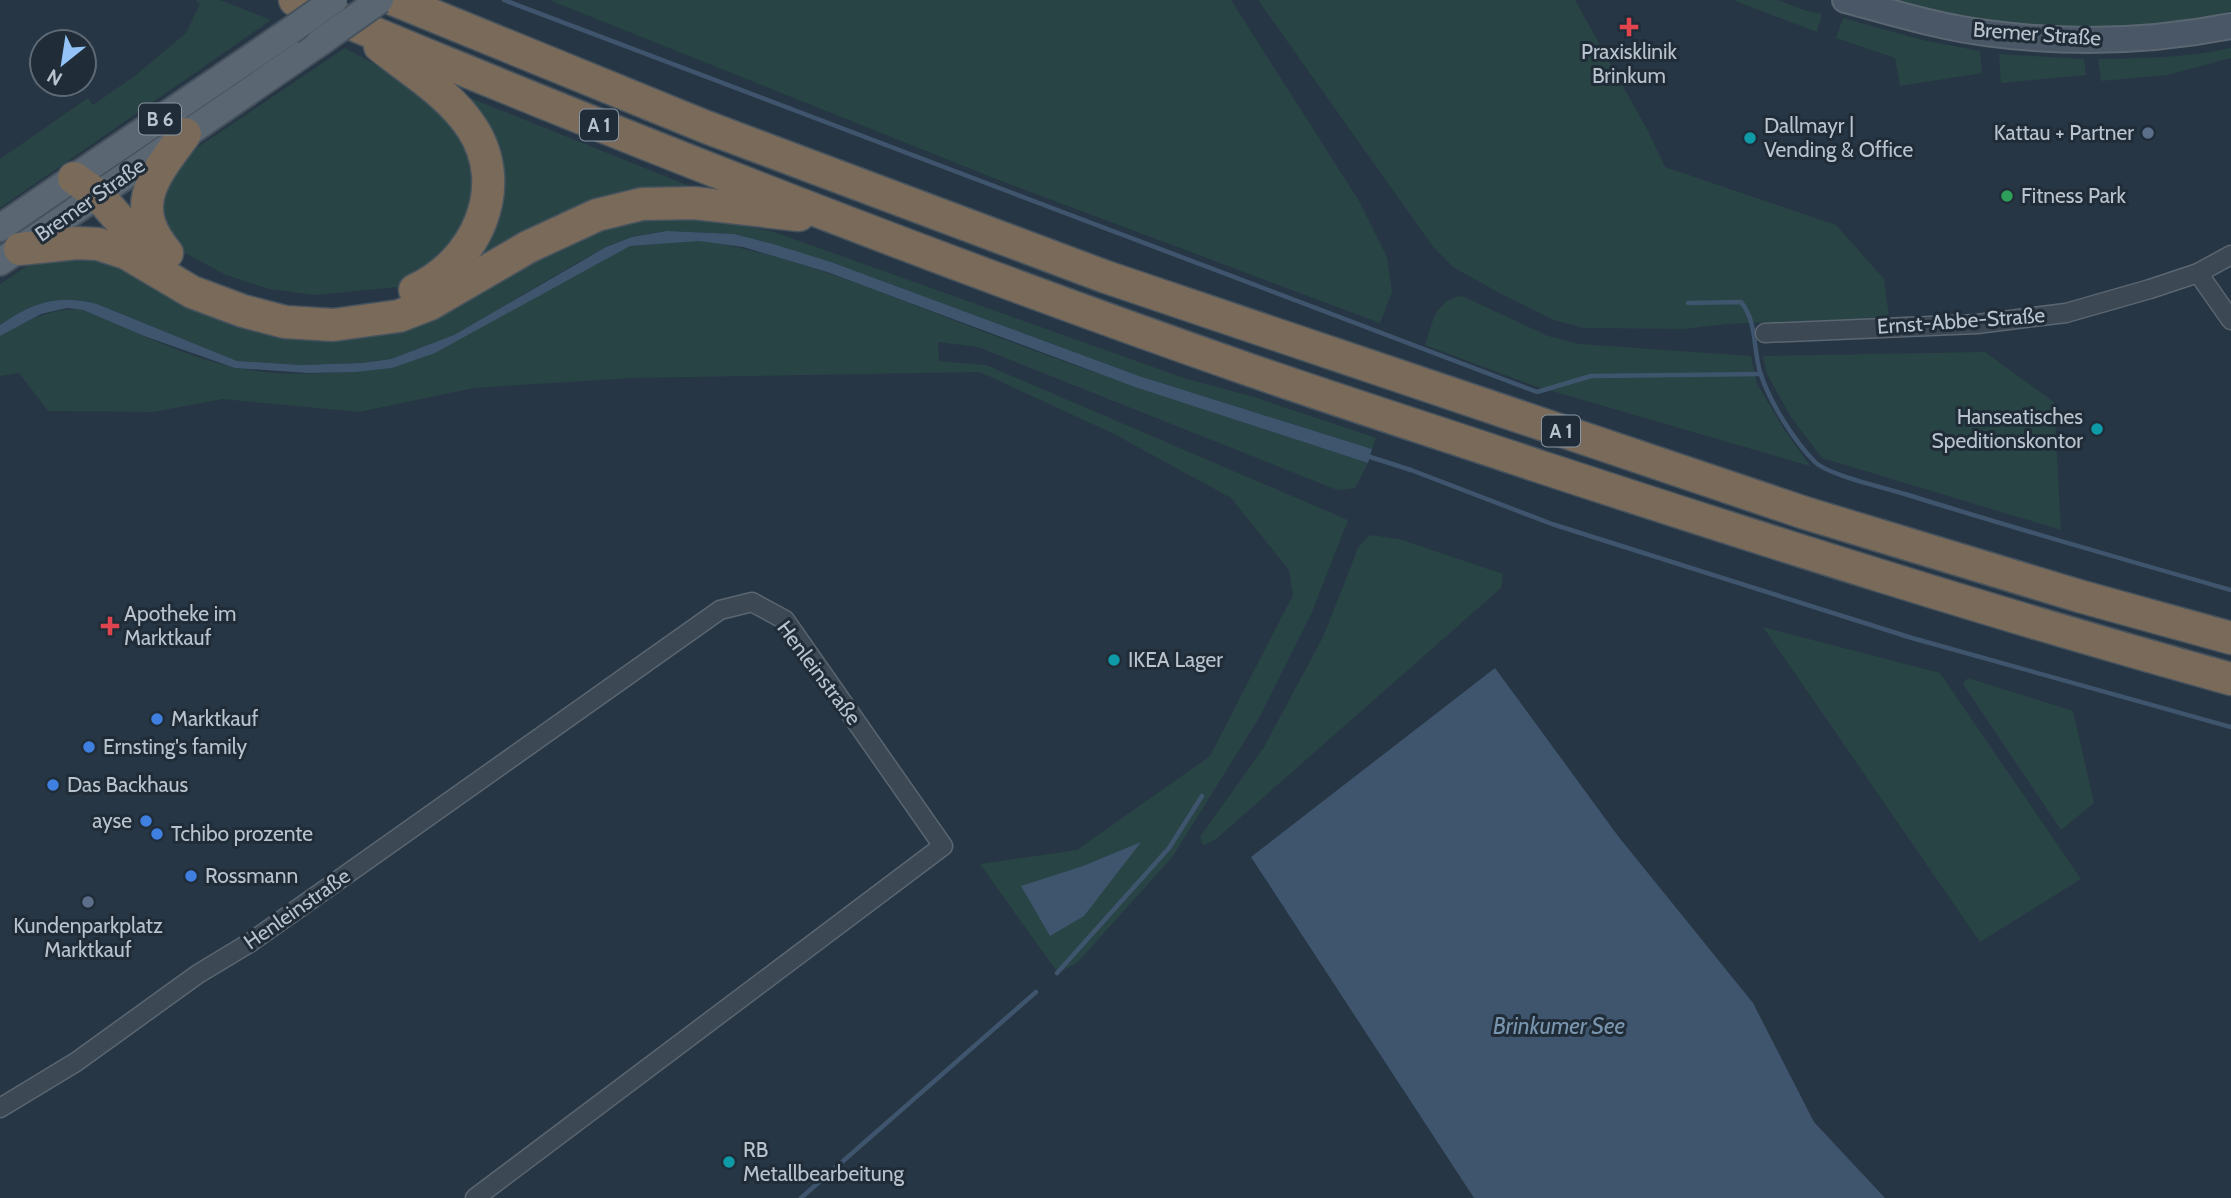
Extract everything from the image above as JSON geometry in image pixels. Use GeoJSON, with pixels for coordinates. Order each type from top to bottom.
{"type":"FeatureCollection","features":[{"type":"Feature","properties":{"kind":"highway","name":"A 1"},"geometry":{"type":"LineString","coordinates":[[295,0],[691,162],[1080,309],[1264,375],[1793,550],[2070,635],[2231,679]]}},
{"type":"Feature","properties":{"kind":"highway","name":"A 1"},"geometry":{"type":"LineString","coordinates":[[395,0],[706,127],[1106,277],[1805,513],[2066,593],[2231,638]]}},
{"type":"Feature","properties":{"kind":"highway"},"geometry":{"type":"LineString","coordinates":[[86,192],[146,248],[228,289],[270,301],[319,309],[351,306],[388,300],[427,285],[450,269],[471,242],[485,211],[488,185],[486,163],[473,130],[450,102],[355,25]]}},
{"type":"Feature","properties":{"kind":"highway"},"geometry":{"type":"LineString","coordinates":[[185,134],[152,182],[146,205],[149,226],[160,244],[169,255],[192,273]]}},
{"type":"Feature","properties":{"kind":"highway"},"geometry":{"type":"LineString","coordinates":[[86,192],[126,253]]}},
{"type":"Feature","properties":{"kind":"highway"},"geometry":{"type":"LineString","coordinates":[[7,246],[98,244],[126,253],[192,292],[243,311],[285,322],[333,325],[399,316],[430,304],[528,247],[597,215],[642,204],[694,203],[846,221]]}},
{"type":"Feature","properties":{"kind":"main road","name":"Bremer Straße"},"geometry":{"type":"LineString","coordinates":[[7,246],[86,192],[290,31],[334,0]]}},
{"type":"Feature","properties":{"kind":"main road","name":"Bremer Straße"},"geometry":{"type":"LineString","coordinates":[[86,192],[185,134],[380,0]]}},
{"type":"Feature","properties":{"kind":"street","name":"Bremer Straße"},"geometry":{"type":"LineString","coordinates":[[1845,0],[1984,33],[2036,38],[2136,39],[2192,34],[2231,26]]}},
{"type":"Feature","properties":{"kind":"street","name":"Ernst-Abbe-Straße"},"geometry":{"type":"LineString","coordinates":[[1765,333],[1977,324],[2025,319],[2096,304],[2198,273],[2231,255]]}},
{"type":"Feature","properties":{"kind":"street"},"geometry":{"type":"LineString","coordinates":[[2198,273],[2231,320]]}},
{"type":"Feature","properties":{"kind":"street","name":"Henleinstraße"},"geometry":{"type":"LineString","coordinates":[[0,1108],[76,1062],[198,974],[271,928],[720,610],[752,603],[785,620],[943,846],[475,1198]]}},
{"type":"Feature","properties":{"kind":"green space"},"geometry":{"type":"Polygon","coordinates":[[[195,0],[220,0],[271,20],[0,208],[0,159],[88,98],[93,105],[136,75],[186,33],[200,4],[195,0]]]}},
{"type":"Feature","properties":{"kind":"green space"},"geometry":{"type":"Polygon","coordinates":[[[549,0],[1231,0],[1359,201],[1387,257],[1392,292],[1380,323],[991,177],[549,0]]]}},
{"type":"Feature","properties":{"kind":"green space"},"geometry":{"type":"Polygon","coordinates":[[[1258,0],[1575,0],[1648,131],[1665,167],[1836,225],[1884,279],[1889,318],[1726,324],[1684,329],[1583,328],[1554,320],[1501,294],[1453,267],[1434,248],[1258,0]]]}},
{"type":"Feature","properties":{"kind":"green space"},"geometry":{"type":"Polygon","coordinates":[[[1733,0],[1777,0],[1822,14],[1817,32],[1733,0]]]}},
{"type":"Feature","properties":{"kind":"green space"},"geometry":{"type":"Polygon","coordinates":[[[1889,0],[2231,0],[2231,11],[2162,25],[2059,28],[1956,16],[1889,0]]]}},
{"type":"Feature","properties":{"kind":"green space"},"geometry":{"type":"Polygon","coordinates":[[[1843,18],[1926,41],[1980,51],[1982,73],[1900,86],[1895,58],[1836,38],[1843,18]]]}},
{"type":"Feature","properties":{"kind":"green space"},"geometry":{"type":"Polygon","coordinates":[[[345,48],[428,94],[461,128],[479,186],[458,246],[398,287],[315,295],[269,289],[226,275],[181,251],[158,212],[162,182],[198,147],[345,48]]]}},
{"type":"Feature","properties":{"kind":"green space"},"geometry":{"type":"Polygon","coordinates":[[[2231,48],[2231,58],[2167,75],[2101,81],[2098,59],[2182,56],[2231,48]]]}},
{"type":"Feature","properties":{"kind":"green space"},"geometry":{"type":"Polygon","coordinates":[[[1999,54],[2084,59],[2086,75],[2001,83],[1999,54]]]}},
{"type":"Feature","properties":{"kind":"green space"},"geometry":{"type":"Polygon","coordinates":[[[453,91],[697,189],[460,278],[498,215],[453,91]]]}},
{"type":"Feature","properties":{"kind":"green space"},"geometry":{"type":"Polygon","coordinates":[[[655,217],[739,224],[774,232],[1184,378],[1254,397],[1376,438],[1372,449],[1139,376],[831,262],[734,234],[667,231],[632,237],[575,264],[454,335],[391,359],[362,363],[301,365],[237,361],[97,304],[82,301],[46,302],[0,325],[0,284],[32,263],[80,252],[335,334],[591,230],[655,217]]]}},
{"type":"Feature","properties":{"kind":"green space"},"geometry":{"type":"Polygon","coordinates":[[[699,240],[817,269],[1096,373],[1368,463],[1355,488],[1337,490],[978,347],[938,342],[939,361],[986,365],[1348,520],[1312,612],[1259,718],[1173,856],[1077,963],[1062,971],[1055,969],[980,864],[1077,850],[1210,756],[1293,595],[1289,570],[1231,498],[1114,434],[980,372],[633,378],[474,388],[359,412],[223,399],[153,412],[48,411],[19,373],[0,376],[0,336],[40,316],[71,310],[83,310],[194,356],[240,368],[296,374],[392,368],[630,246],[699,240]]]}},
{"type":"Feature","properties":{"kind":"green space"},"geometry":{"type":"Polygon","coordinates":[[[1462,296],[1548,336],[1579,344],[1751,356],[1757,384],[1810,466],[1535,386],[1425,345],[1440,308],[1462,296]]]}},
{"type":"Feature","properties":{"kind":"green space"},"geometry":{"type":"Polygon","coordinates":[[[1985,352],[2054,402],[2061,530],[1822,458],[1791,417],[1767,374],[1763,356],[1985,352]]]}},
{"type":"Feature","properties":{"kind":"green space"},"geometry":{"type":"Polygon","coordinates":[[[1370,535],[1399,539],[1503,574],[1501,588],[1215,840],[1203,845],[1200,837],[1264,747],[1323,637],[1359,546],[1370,535]]]}},
{"type":"Feature","properties":{"kind":"green space"},"geometry":{"type":"Polygon","coordinates":[[[1763,627],[1940,673],[2081,879],[1980,942],[1763,627]]]}},
{"type":"Feature","properties":{"kind":"green space"},"geometry":{"type":"Polygon","coordinates":[[[1968,678],[2073,711],[2094,803],[2061,830],[1963,684],[1968,678]]]}},
{"type":"Feature","properties":{"kind":"water"},"geometry":{"type":"Polygon","coordinates":[[[667,231],[734,234],[831,262],[1139,376],[1372,449],[1368,463],[1135,387],[827,272],[743,247],[699,241],[630,246],[435,353],[392,368],[308,373],[235,368],[144,336],[83,310],[67,308],[41,314],[0,336],[0,325],[24,311],[46,302],[69,300],[97,304],[237,361],[301,365],[391,359],[454,335],[606,247],[632,237],[667,231]]]}},
{"type":"Feature","properties":{"kind":"water","name":"Brinkumer See"},"geometry":{"type":"Polygon","coordinates":[[[1495,668],[1618,836],[1753,1003],[1814,1122],[1885,1198],[1474,1198],[1251,857],[1495,668]]]}},
{"type":"Feature","properties":{"kind":"water"},"geometry":{"type":"Polygon","coordinates":[[[1141,842],[1084,916],[1050,936],[1021,886],[1083,866],[1141,842]]]}},
{"type":"Feature","properties":{"kind":"waterway"},"geometry":{"type":"LineString","coordinates":[[504,0],[1537,392],[1591,376],[1761,374]]}},
{"type":"Feature","properties":{"kind":"waterway"},"geometry":{"type":"LineString","coordinates":[[1688,303],[1741,302],[1750,318],[1760,372],[1769,395],[1799,443],[1822,467],[1857,481],[2231,590]]}},
{"type":"Feature","properties":{"kind":"waterway"},"geometry":{"type":"LineString","coordinates":[[1367,456],[1552,524],[1912,638],[2231,727]]}},
{"type":"Feature","properties":{"kind":"waterway"},"geometry":{"type":"LineString","coordinates":[[1057,973],[1169,848],[1202,796]]}},
{"type":"Feature","properties":{"kind":"waterway"},"geometry":{"type":"LineString","coordinates":[[801,1198],[1036,992]]}},
{"type":"Feature","properties":{"kind":"place","name":"Praxisklinik Brinkum"},"geometry":{"type":"Point","coordinates":[1629,27]}},
{"type":"Feature","properties":{"kind":"place","name":"Kattau + Partner"},"geometry":{"type":"Point","coordinates":[2148,133]}},
{"type":"Feature","properties":{"kind":"place","name":"Dallmayr | Vending & Office"},"geometry":{"type":"Point","coordinates":[1750,138]}},
{"type":"Feature","properties":{"kind":"place","name":"Fitness Park"},"geometry":{"type":"Point","coordinates":[2007,196]}},
{"type":"Feature","properties":{"kind":"place","name":"Hanseatisches Speditionskontor"},"geometry":{"type":"Point","coordinates":[2097,429]}},
{"type":"Feature","properties":{"kind":"place","name":"Apotheke im Marktkauf"},"geometry":{"type":"Point","coordinates":[110,626]}},
{"type":"Feature","properties":{"kind":"place","name":"IKEA Lager"},"geometry":{"type":"Point","coordinates":[1114,660]}},
{"type":"Feature","properties":{"kind":"place","name":"Marktkauf"},"geometry":{"type":"Point","coordinates":[157,719]}},
{"type":"Feature","properties":{"kind":"place","name":"Ernsting's family"},"geometry":{"type":"Point","coordinates":[89,747]}},
{"type":"Feature","properties":{"kind":"place","name":"Das Backhaus"},"geometry":{"type":"Point","coordinates":[53,785]}},
{"type":"Feature","properties":{"kind":"place","name":"ayse"},"geometry":{"type":"Point","coordinates":[146,821]}},
{"type":"Feature","properties":{"kind":"place","name":"Tchibo prozente"},"geometry":{"type":"Point","coordinates":[157,834]}},
{"type":"Feature","properties":{"kind":"place","name":"Rossmann"},"geometry":{"type":"Point","coordinates":[191,876]}},
{"type":"Feature","properties":{"kind":"place","name":"Kundenparkplatz Marktkauf"},"geometry":{"type":"Point","coordinates":[88,902]}},
{"type":"Feature","properties":{"kind":"place","name":"RB Metallbearbeitung"},"geometry":{"type":"Point","coordinates":[729,1162]}}]}
